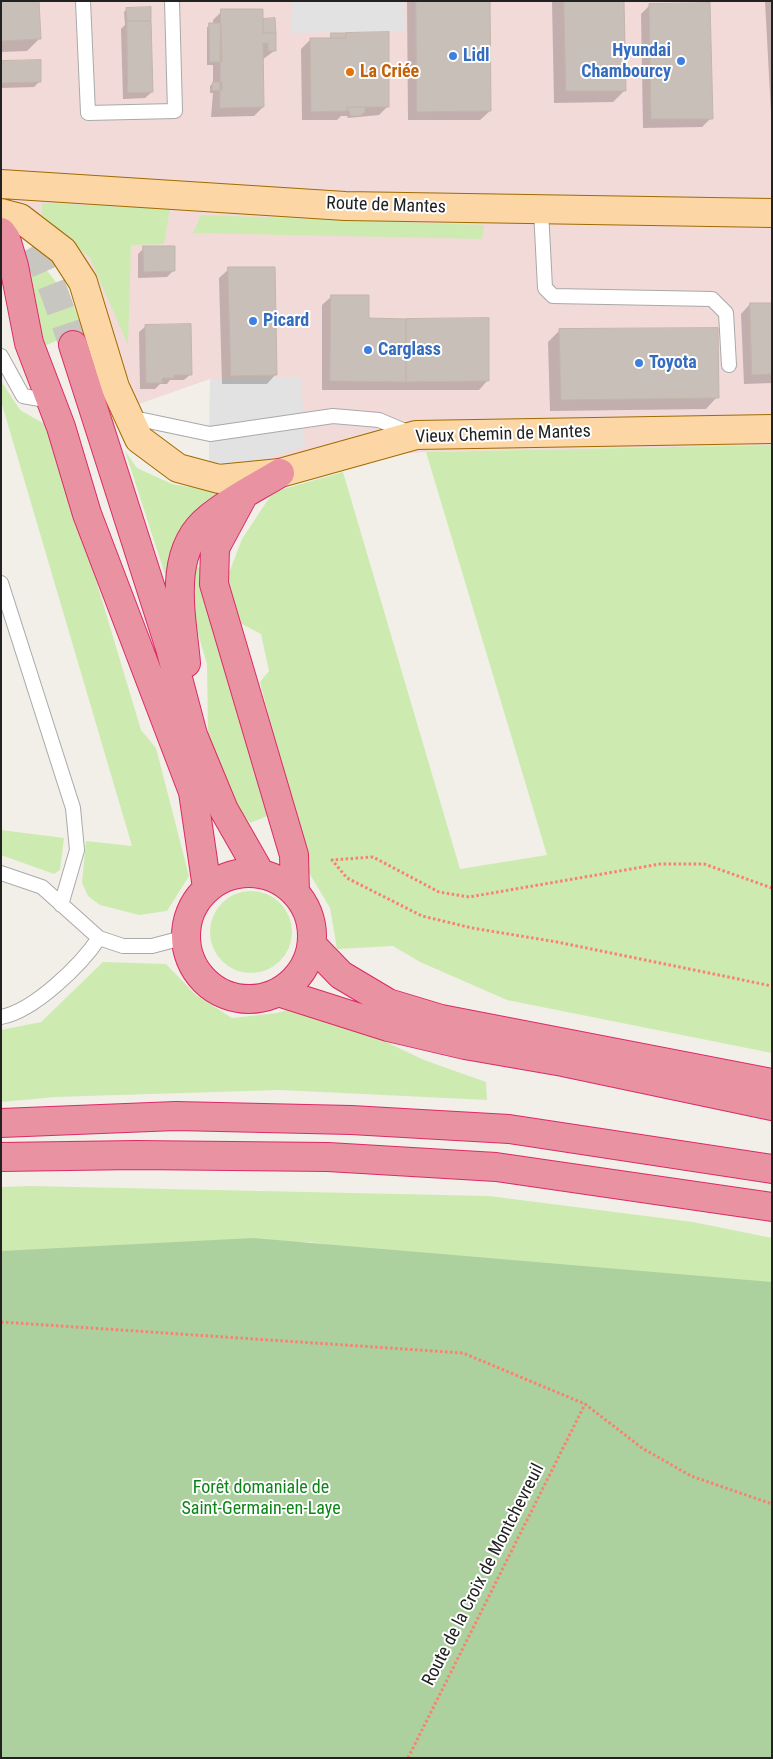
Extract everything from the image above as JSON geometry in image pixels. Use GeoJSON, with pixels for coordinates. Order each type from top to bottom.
{"type":"FeatureCollection","features":[{"type":"Feature","properties":{"kind":"highway"},"geometry":{"type":"LineString","coordinates":[[1,232],[6,238],[14,266],[29,342],[51,401],[87,514],[193,792]]}},
{"type":"Feature","properties":{"kind":"highway"},"geometry":{"type":"LineString","coordinates":[[207,888],[193,792],[177,730],[107,499],[65,347],[170,648],[193,735],[224,810],[260,874]]}},
{"type":"Feature","properties":{"kind":"highway"},"geometry":{"type":"LineString","coordinates":[[190,719],[179,597],[183,560],[192,538],[208,518],[280,473]]}},
{"type":"Feature","properties":{"kind":"highway"},"geometry":{"type":"LineString","coordinates":[[244,496],[215,548],[214,584],[294,855],[295,893]]}},
{"type":"Feature","properties":{"kind":"highway"},"geometry":{"type":"LineString","coordinates":[[235,874],[260,874],[273,877],[295,893],[309,916],[312,946],[304,966],[291,983],[278,992],[247,999],[231,996],[216,990],[203,979],[194,966],[188,952],[186,937],[191,911],[207,888],[235,874]]}},
{"type":"Feature","properties":{"kind":"highway"},"geometry":{"type":"LineString","coordinates":[[312,946],[341,975],[388,1004],[440,1019],[772,1083]]}},
{"type":"Feature","properties":{"kind":"highway"},"geometry":{"type":"LineString","coordinates":[[278,992],[388,1027],[466,1045],[563,1062],[772,1106]]}},
{"type":"Feature","properties":{"kind":"highway"},"geometry":{"type":"LineString","coordinates":[[1,1123],[176,1116],[351,1120],[430,1124],[509,1129],[772,1169]]}},
{"type":"Feature","properties":{"kind":"highway"},"geometry":{"type":"LineString","coordinates":[[1,1157],[136,1155],[328,1157],[496,1166],[772,1207]]}},
{"type":"Feature","properties":{"kind":"main road","name":"Route de Mantes"},"geometry":{"type":"LineString","coordinates":[[1,184],[345,206],[772,213]]}},
{"type":"Feature","properties":{"kind":"main road","name":"Vieux Chemin de Mantes"},"geometry":{"type":"LineString","coordinates":[[1,213],[20,218],[63,251],[83,282],[115,387],[139,439],[178,468],[219,479],[280,473],[416,435],[772,429]]}},
{"type":"Feature","properties":{"kind":"lane"},"geometry":{"type":"LineString","coordinates":[[83,1],[88,113],[175,110],[172,1]]}},
{"type":"Feature","properties":{"kind":"lane"},"geometry":{"type":"LineString","coordinates":[[541,210],[545,288],[553,296],[712,299],[726,313],[729,365]]}},
{"type":"Feature","properties":{"kind":"lane"},"geometry":{"type":"LineString","coordinates":[[1,356],[23,396],[51,401]]}},
{"type":"Feature","properties":{"kind":"lane"},"geometry":{"type":"LineString","coordinates":[[128,417],[210,434],[333,416],[379,420],[416,435]]}},
{"type":"Feature","properties":{"kind":"lane"},"geometry":{"type":"LineString","coordinates":[[1,583],[73,808],[77,850],[61,905]]}},
{"type":"Feature","properties":{"kind":"lane"},"geometry":{"type":"LineString","coordinates":[[1,873],[42,887],[99,938],[124,946],[152,946],[186,937]]}},
{"type":"Feature","properties":{"kind":"lane"},"geometry":{"type":"LineString","coordinates":[[1,1017],[48,994],[90,951],[99,938]]}},
{"type":"Feature","properties":{"kind":"path"},"geometry":{"type":"LineString","coordinates":[[772,888],[704,864],[660,864],[468,897],[439,892],[373,857],[332,860],[347,878],[422,916],[472,928],[557,942],[772,986]]}},
{"type":"Feature","properties":{"kind":"path"},"geometry":{"type":"LineString","coordinates":[[1,1322],[463,1353],[585,1404],[642,1448],[691,1476],[772,1504]]}},
{"type":"Feature","properties":{"kind":"path","name":"Route de la Croix de Montchevreuil"},"geometry":{"type":"LineString","coordinates":[[408,1758],[585,1404]]}},
{"type":"Feature","properties":{"kind":"shaded area"},"geometry":{"type":"Polygon","coordinates":[[[1,1],[772,1],[772,445],[426,452],[224,466],[209,461],[210,379],[139,404],[67,236],[1,229],[1,1]]]}},
{"type":"Feature","properties":{"kind":"shaded area"},"geometry":{"type":"Polygon","coordinates":[[[291,1],[404,1],[405,31],[291,33],[291,1]]]}},
{"type":"Feature","properties":{"kind":"shaded area"},"geometry":{"type":"Polygon","coordinates":[[[301,377],[305,446],[248,464],[224,466],[209,461],[210,379],[301,377]]]}},
{"type":"Feature","properties":{"kind":"green space"},"geometry":{"type":"Polygon","coordinates":[[[42,203],[170,209],[164,244],[131,245],[128,345],[90,258],[42,217],[42,203]]]}},
{"type":"Feature","properties":{"kind":"green space"},"geometry":{"type":"Polygon","coordinates":[[[201,215],[484,225],[482,239],[193,233],[201,215]]]}},
{"type":"Feature","properties":{"kind":"green space"},"geometry":{"type":"Polygon","coordinates":[[[24,258],[38,259],[73,304],[83,330],[44,346],[28,309],[24,258]]]}},
{"type":"Feature","properties":{"kind":"green space"},"geometry":{"type":"Polygon","coordinates":[[[1,381],[20,410],[50,427],[141,730],[156,748],[189,876],[167,911],[139,915],[100,905],[88,896],[82,883],[86,841],[132,846],[1,401],[1,381]]]}},
{"type":"Feature","properties":{"kind":"green space"},"geometry":{"type":"Polygon","coordinates":[[[772,445],[772,1053],[507,1000],[420,962],[393,946],[337,949],[330,908],[308,871],[260,682],[269,671],[261,634],[238,622],[227,578],[242,539],[273,492],[343,472],[460,869],[547,855],[426,452],[772,445]]]}},
{"type":"Feature","properties":{"kind":"green space"},"geometry":{"type":"Polygon","coordinates":[[[125,451],[137,468],[172,484],[219,492],[191,523],[171,593],[125,451]]]}},
{"type":"Feature","properties":{"kind":"green space"},"geometry":{"type":"Polygon","coordinates":[[[195,566],[205,570],[272,814],[250,823],[235,806],[208,736],[207,664],[194,620],[191,583],[195,566]]]}},
{"type":"Feature","properties":{"kind":"green space"},"geometry":{"type":"Polygon","coordinates":[[[1,830],[64,838],[60,870],[54,874],[1,855],[1,830]]]}},
{"type":"Feature","properties":{"kind":"green space"},"geometry":{"type":"Polygon","coordinates":[[[251,891],[267,894],[280,903],[289,916],[292,932],[289,948],[280,961],[267,970],[251,973],[235,970],[222,961],[213,948],[210,932],[213,916],[222,903],[235,894],[251,891]]]}},
{"type":"Feature","properties":{"kind":"green space"},"geometry":{"type":"Polygon","coordinates":[[[103,962],[166,964],[196,995],[232,1018],[277,1013],[294,1008],[336,1018],[424,1060],[486,1082],[487,1100],[280,1090],[56,1097],[1,1102],[1,1030],[41,1022],[103,962]]]}},
{"type":"Feature","properties":{"kind":"green space"},"geometry":{"type":"Polygon","coordinates":[[[31,1186],[489,1196],[693,1222],[772,1238],[772,1297],[431,1260],[310,1242],[1,1254],[1,1187],[31,1186]]]}},
{"type":"Feature","properties":{"kind":"green space","name":"Forêt domaniale de Saint-Germain-en-Laye"},"geometry":{"type":"Polygon","coordinates":[[[253,1238],[772,1282],[772,1758],[1,1758],[1,1251],[253,1238]]]}},
{"type":"Feature","properties":{"kind":"building"},"geometry":{"type":"Polygon","coordinates":[[[1,1],[39,1],[41,39],[1,41],[1,1]]]}},
{"type":"Feature","properties":{"kind":"building","name":"Lidl"},"geometry":{"type":"Polygon","coordinates":[[[416,1],[490,1],[491,111],[417,112],[416,1]]]}},
{"type":"Feature","properties":{"kind":"building"},"geometry":{"type":"Polygon","coordinates":[[[564,1],[624,1],[626,91],[566,91],[564,1]]]}},
{"type":"Feature","properties":{"kind":"building","name":"Hyundai Chambourcy"},"geometry":{"type":"Polygon","coordinates":[[[710,3],[713,119],[651,119],[649,4],[710,3]]]}},
{"type":"Feature","properties":{"kind":"building"},"geometry":{"type":"Polygon","coordinates":[[[151,7],[151,21],[127,21],[126,8],[151,7]]]}},
{"type":"Feature","properties":{"kind":"building"},"geometry":{"type":"Polygon","coordinates":[[[221,9],[263,9],[263,33],[276,33],[276,51],[268,51],[268,43],[263,43],[264,107],[220,108],[221,9]]]}},
{"type":"Feature","properties":{"kind":"building"},"geometry":{"type":"Polygon","coordinates":[[[275,18],[276,33],[263,33],[263,19],[275,18]]]}},
{"type":"Feature","properties":{"kind":"building"},"geometry":{"type":"Polygon","coordinates":[[[127,21],[151,21],[153,92],[128,93],[127,21]]]}},
{"type":"Feature","properties":{"kind":"building"},"geometry":{"type":"Polygon","coordinates":[[[209,23],[221,23],[222,62],[210,62],[209,23]]]}},
{"type":"Feature","properties":{"kind":"building","name":"La Criée"},"geometry":{"type":"Polygon","coordinates":[[[389,32],[389,107],[347,107],[347,111],[311,112],[310,38],[346,38],[346,33],[389,32]]]}},
{"type":"Feature","properties":{"kind":"building"},"geometry":{"type":"Polygon","coordinates":[[[331,33],[346,33],[346,38],[331,38],[331,33]]]}},
{"type":"Feature","properties":{"kind":"building"},"geometry":{"type":"Polygon","coordinates":[[[41,60],[41,82],[1,83],[1,61],[41,60]]]}},
{"type":"Feature","properties":{"kind":"building"},"geometry":{"type":"Polygon","coordinates":[[[213,82],[222,82],[222,90],[212,91],[213,82]]]}},
{"type":"Feature","properties":{"kind":"building"},"geometry":{"type":"Polygon","coordinates":[[[347,107],[365,107],[365,112],[360,116],[351,116],[347,107]]]}},
{"type":"Feature","properties":{"kind":"building"},"geometry":{"type":"Polygon","coordinates":[[[143,246],[175,246],[175,271],[144,272],[143,246]]]}},
{"type":"Feature","properties":{"kind":"building","name":"Picard"},"geometry":{"type":"Polygon","coordinates":[[[228,267],[275,267],[277,375],[231,376],[228,267]]]}},
{"type":"Feature","properties":{"kind":"building","name":"Carglass"},"geometry":{"type":"Polygon","coordinates":[[[331,295],[369,295],[369,318],[406,319],[406,382],[330,381],[331,295]]]}},
{"type":"Feature","properties":{"kind":"building"},"geometry":{"type":"Polygon","coordinates":[[[750,303],[772,303],[772,374],[752,375],[750,303]]]}},
{"type":"Feature","properties":{"kind":"building"},"geometry":{"type":"Polygon","coordinates":[[[489,318],[489,381],[406,382],[406,319],[489,318]]]}},
{"type":"Feature","properties":{"kind":"building"},"geometry":{"type":"Polygon","coordinates":[[[191,324],[192,375],[174,375],[174,378],[162,378],[162,383],[146,383],[145,325],[191,324]]]}},
{"type":"Feature","properties":{"kind":"building","name":"Toyota"},"geometry":{"type":"Polygon","coordinates":[[[718,328],[719,398],[561,400],[559,329],[718,328]]]}},
{"type":"Feature","properties":{"kind":"tunnel"},"geometry":{"type":"LineString","coordinates":[[7,214],[18,224],[38,255],[47,274],[73,345]]}},
{"type":"Feature","properties":{"kind":"place","name":"Lidl"},"geometry":{"type":"Point","coordinates":[453,56]}},
{"type":"Feature","properties":{"kind":"place","name":"Hyundai Chambourcy"},"geometry":{"type":"Point","coordinates":[681,61]}},
{"type":"Feature","properties":{"kind":"place","name":"La Criée"},"geometry":{"type":"Point","coordinates":[350,72]}},
{"type":"Feature","properties":{"kind":"place","name":"Picard"},"geometry":{"type":"Point","coordinates":[253,321]}},
{"type":"Feature","properties":{"kind":"place","name":"Carglass"},"geometry":{"type":"Point","coordinates":[368,350]}},
{"type":"Feature","properties":{"kind":"place","name":"Toyota"},"geometry":{"type":"Point","coordinates":[639,363]}}]}
